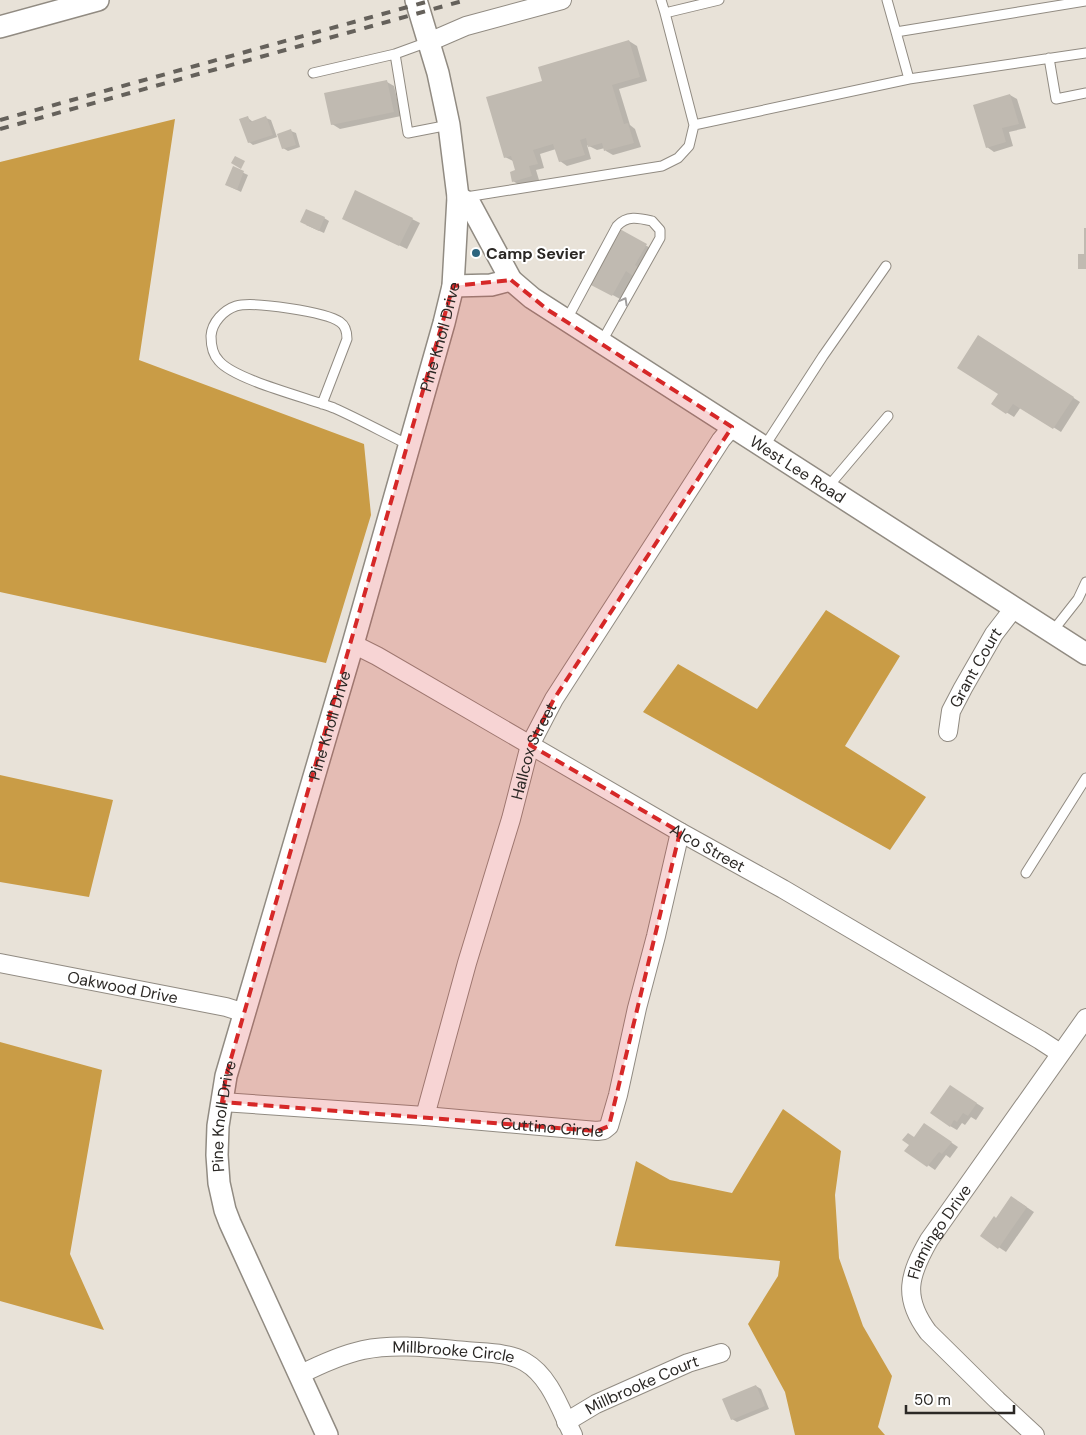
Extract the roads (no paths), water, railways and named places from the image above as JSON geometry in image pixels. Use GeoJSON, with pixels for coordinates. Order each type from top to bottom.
{"type":"FeatureCollection","features":[{"type":"Feature","properties":{"kind":"street"},"geometry":{"type":"LineString","coordinates":[[0,27],[98,0]]}},
{"type":"Feature","properties":{"kind":"street","name":"Pine Knoll Drive"},"geometry":{"type":"LineString","coordinates":[[327,1435],[225,1210],[219,1183],[217,1155],[218,1126],[226,1076],[353,644],[453,286],[458,197],[449,125],[438,73],[416,0]]}},
{"type":"Feature","properties":{"kind":"street"},"geometry":{"type":"LineString","coordinates":[[429,42],[466,26],[562,0]]}},
{"type":"Feature","properties":{"kind":"street","name":"West Lee Road"},"geometry":{"type":"LineString","coordinates":[[458,197],[470,204],[511,280],[532,298],[565,321],[1086,654]]}},
{"type":"Feature","properties":{"kind":"street"},"geometry":{"type":"LineString","coordinates":[[453,286],[491,285],[511,280]]}},
{"type":"Feature","properties":{"kind":"street","name":"Hallcox Street"},"geometry":{"type":"LineString","coordinates":[[425,1116],[467,964],[511,819],[530,745],[554,699],[732,427]]}},
{"type":"Feature","properties":{"kind":"street","name":"Grant Court"},"geometry":{"type":"LineString","coordinates":[[948,732],[951,711],[963,688],[994,634],[1014,608]]}},
{"type":"Feature","properties":{"kind":"street","name":"Alco Street"},"geometry":{"type":"LineString","coordinates":[[353,644],[377,656],[882,947],[1060,1053]]}},
{"type":"Feature","properties":{"kind":"street","name":"Cuttino Circle"},"geometry":{"type":"LineString","coordinates":[[222,1102],[425,1116],[597,1131],[604,1130],[609,1126],[618,1095],[680,832]]}},
{"type":"Feature","properties":{"kind":"street","name":"Oakwood Drive"},"geometry":{"type":"LineString","coordinates":[[0,963],[226,1007],[245,1013]]}},
{"type":"Feature","properties":{"kind":"street","name":"Flamingo Drive"},"geometry":{"type":"LineString","coordinates":[[1035,1435],[928,1332],[913,1303],[912,1281],[916,1262],[928,1240],[1086,1018]]}},
{"type":"Feature","properties":{"kind":"street","name":"Millbrooke Circle"},"geometry":{"type":"LineString","coordinates":[[299,1375],[346,1354],[379,1347],[427,1348],[502,1355],[526,1362],[538,1372],[549,1387],[569,1429]]}},
{"type":"Feature","properties":{"kind":"street","name":"Millbrooke Court"},"geometry":{"type":"LineString","coordinates":[[569,1429],[596,1404],[688,1363],[721,1353]]}},
{"type":"Feature","properties":{"kind":"lane"},"geometry":{"type":"LineString","coordinates":[[458,197],[470,197],[662,166],[678,158],[689,146],[694,124],[661,0]]}},
{"type":"Feature","properties":{"kind":"lane"},"geometry":{"type":"LineString","coordinates":[[665,13],[719,0]]}},
{"type":"Feature","properties":{"kind":"lane"},"geometry":{"type":"LineString","coordinates":[[887,0],[909,79]]}},
{"type":"Feature","properties":{"kind":"lane"},"geometry":{"type":"LineString","coordinates":[[896,32],[1086,1]]}},
{"type":"Feature","properties":{"kind":"lane"},"geometry":{"type":"LineString","coordinates":[[313,73],[395,54],[429,42]]}},
{"type":"Feature","properties":{"kind":"lane"},"geometry":{"type":"LineString","coordinates":[[694,124],[909,79],[1086,53]]}},
{"type":"Feature","properties":{"kind":"lane"},"geometry":{"type":"LineString","coordinates":[[395,54],[408,133],[449,125]]}},
{"type":"Feature","properties":{"kind":"lane"},"geometry":{"type":"LineString","coordinates":[[1049,58],[1056,99],[1086,93]]}},
{"type":"Feature","properties":{"kind":"lane"},"geometry":{"type":"LineString","coordinates":[[565,321],[622,220],[628,218],[652,221],[660,230],[660,238],[600,343]]}},
{"type":"Feature","properties":{"kind":"lane"},"geometry":{"type":"LineString","coordinates":[[764,447],[823,356],[886,266]]}},
{"type":"Feature","properties":{"kind":"lane"},"geometry":{"type":"LineString","coordinates":[[322,404],[347,339],[346,330],[340,322],[306,312],[247,305],[236,306],[225,312],[216,321],[211,334],[212,347],[218,361],[239,374],[335,409],[409,445]]}},
{"type":"Feature","properties":{"kind":"lane"},"geometry":{"type":"LineString","coordinates":[[827,488],[888,416]]}},
{"type":"Feature","properties":{"kind":"lane"},"geometry":{"type":"LineString","coordinates":[[1052,632],[1078,599],[1086,582]]}},
{"type":"Feature","properties":{"kind":"lane"},"geometry":{"type":"LineString","coordinates":[[1026,872],[1086,778]]}},
{"type":"Feature","properties":{"kind":"railway"},"geometry":{"type":"LineString","coordinates":[[0,120],[433,0]]}},
{"type":"Feature","properties":{"kind":"railway"},"geometry":{"type":"LineString","coordinates":[[0,129],[466,0]]}},
{"type":"Feature","properties":{"kind":"place","name":"Camp Sevier"},"geometry":{"type":"Point","coordinates":[476,253]}}]}
